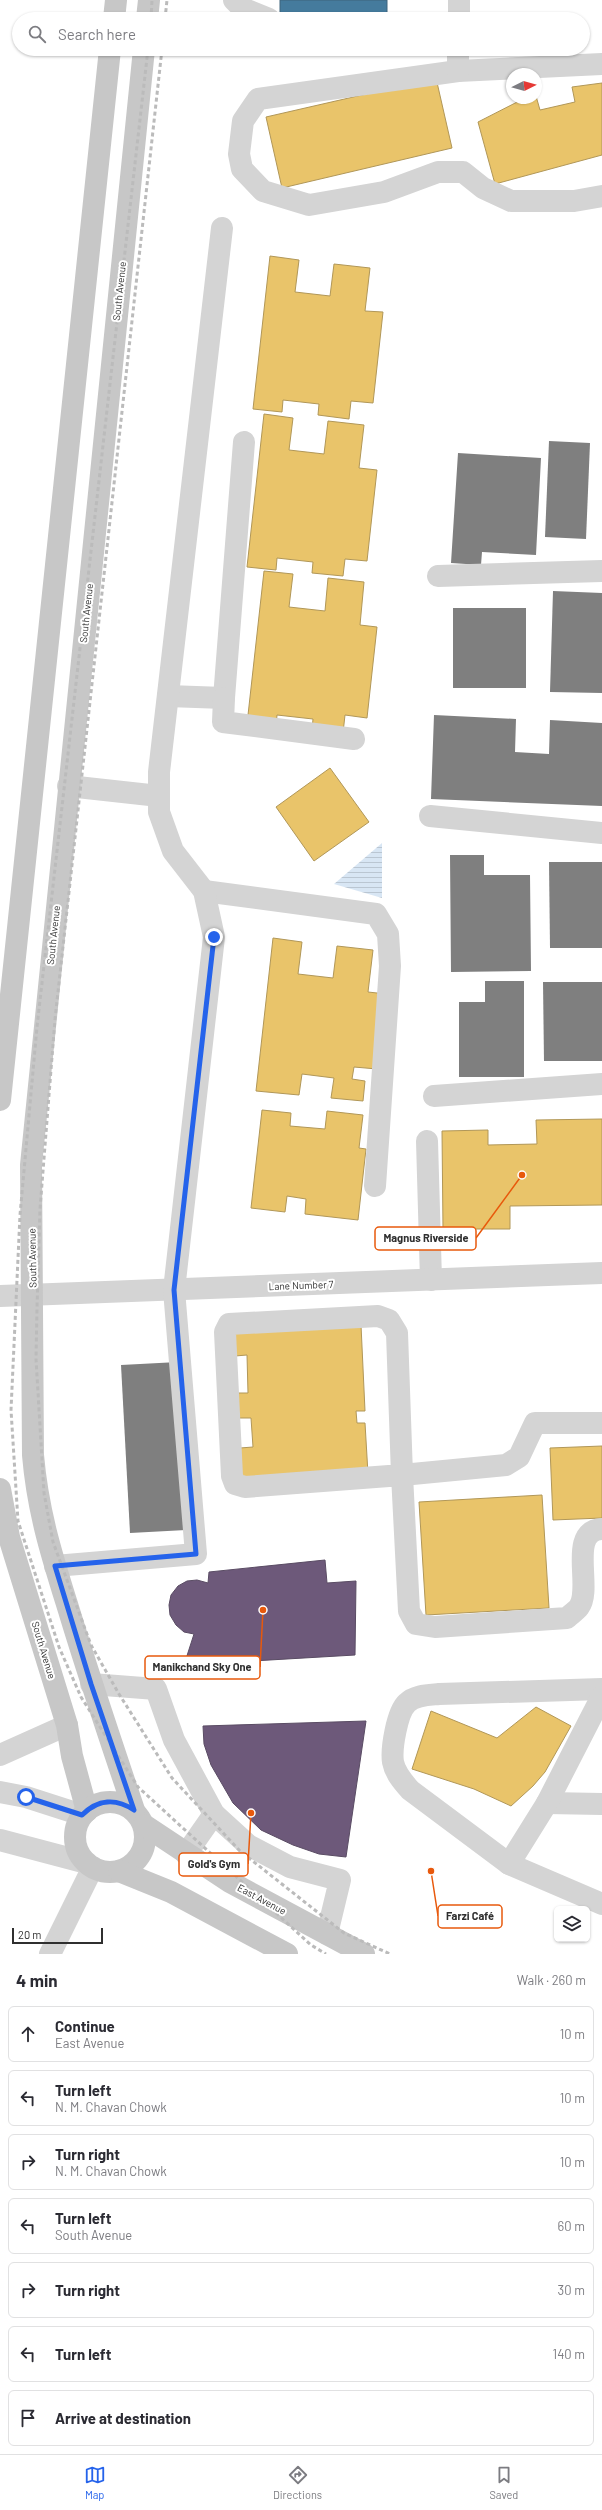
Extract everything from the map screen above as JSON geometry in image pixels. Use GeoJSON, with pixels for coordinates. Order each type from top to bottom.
{"type":"FeatureCollection","features":[{"type":"Feature","properties":{"kind":"main road"},"geometry":{"type":"LineString","coordinates":[[115,12],[116,0]]}},
{"type":"Feature","properties":{"kind":"main road"},"geometry":{"type":"LineString","coordinates":[[148,12],[149,0]]}},
{"type":"Feature","properties":{"kind":"main road"},"geometry":{"type":"LineString","coordinates":[[0,1100],[109,56]]}},
{"type":"Feature","properties":{"kind":"main road","name":"South Avenue"},"geometry":{"type":"LineString","coordinates":[[139,1818],[91,1684],[55,1566],[37,1496],[33,1456],[30,1165],[143,56]]}},
{"type":"Feature","properties":{"kind":"main road","name":"South Avenue"},"geometry":{"type":"LineString","coordinates":[[0,1489],[9,1537],[68,1725],[72,1756],[84,1813]]}},
{"type":"Feature","properties":{"kind":"main road"},"geometry":{"type":"LineString","coordinates":[[107,1801],[125,1804],[139,1818],[146,1837],[142,1853],[134,1863],[119,1871],[108,1872],[90,1865],[79,1854],[75,1837],[77,1825],[84,1813],[96,1804],[107,1801]]}},
{"type":"Feature","properties":{"kind":"main road","name":"East Avenue"},"geometry":{"type":"LineString","coordinates":[[139,1818],[186,1854],[230,1882],[364,1954]]}},
{"type":"Feature","properties":{"kind":"main road"},"geometry":{"type":"LineString","coordinates":[[119,1871],[171,1892],[287,1954]]}},
{"type":"Feature","properties":{"kind":"street"},"geometry":{"type":"LineString","coordinates":[[234,0],[242,8],[252,12]]}},
{"type":"Feature","properties":{"kind":"street"},"geometry":{"type":"LineString","coordinates":[[459,0],[459,12]]}},
{"type":"Feature","properties":{"kind":"street"},"geometry":{"type":"LineString","coordinates":[[458,56],[458,71]]}},
{"type":"Feature","properties":{"kind":"street"},"geometry":{"type":"LineString","coordinates":[[602,64],[458,71],[258,99],[244,121],[239,154],[242,169],[263,191],[309,205],[384,192],[438,172],[463,172],[483,188],[511,201],[574,202],[602,196]]}},
{"type":"Feature","properties":{"kind":"street"},"geometry":{"type":"LineString","coordinates":[[55,1566],[196,1554],[174,1290],[214,937],[204,891],[173,851],[159,812],[159,796],[168,696],[222,228]]}},
{"type":"Feature","properties":{"kind":"street"},"geometry":{"type":"LineString","coordinates":[[244,442],[223,722],[354,738]]}},
{"type":"Feature","properties":{"kind":"street"},"geometry":{"type":"LineString","coordinates":[[438,576],[602,571]]}},
{"type":"Feature","properties":{"kind":"street"},"geometry":{"type":"LineString","coordinates":[[168,696],[224,698]]}},
{"type":"Feature","properties":{"kind":"street"},"geometry":{"type":"LineString","coordinates":[[68,786],[159,796]]}},
{"type":"Feature","properties":{"kind":"street"},"geometry":{"type":"LineString","coordinates":[[430,816],[602,833]]}},
{"type":"Feature","properties":{"kind":"street"},"geometry":{"type":"LineString","coordinates":[[204,891],[376,914],[388,934],[390,966],[389,993],[375,1186]]}},
{"type":"Feature","properties":{"kind":"street"},"geometry":{"type":"LineString","coordinates":[[434,1096],[602,1084]]}},
{"type":"Feature","properties":{"kind":"street"},"geometry":{"type":"LineString","coordinates":[[427,1141],[431,1280]]}},
{"type":"Feature","properties":{"kind":"street","name":"Lane Number 7"},"geometry":{"type":"LineString","coordinates":[[0,1296],[32,1296],[602,1273]]}},
{"type":"Feature","properties":{"kind":"street"},"geometry":{"type":"LineString","coordinates":[[602,1423],[535,1423],[519,1457],[506,1465],[402,1475],[245,1487],[235,1484],[232,1476],[225,1332],[229,1324],[378,1316],[389,1320],[397,1333],[402,1475],[409,1611],[416,1624],[435,1627],[567,1618],[579,1607],[584,1591],[582,1550],[586,1537],[597,1529],[602,1529]]}},
{"type":"Feature","properties":{"kind":"street"},"geometry":{"type":"LineString","coordinates":[[91,1684],[156,1689],[174,1740],[214,1814],[248,1844],[290,1867],[340,1880],[326,1934]]}},
{"type":"Feature","properties":{"kind":"street"},"geometry":{"type":"LineString","coordinates":[[602,1689],[439,1694],[418,1697],[406,1703],[397,1722],[393,1761],[398,1775],[410,1790],[509,1864],[602,1904]]}},
{"type":"Feature","properties":{"kind":"street"},"geometry":{"type":"LineString","coordinates":[[509,1864],[547,1803],[602,1696]]}},
{"type":"Feature","properties":{"kind":"street"},"geometry":{"type":"LineString","coordinates":[[0,1755],[68,1725]]}},
{"type":"Feature","properties":{"kind":"street"},"geometry":{"type":"LineString","coordinates":[[0,1792],[26,1797],[84,1813]]}},
{"type":"Feature","properties":{"kind":"street"},"geometry":{"type":"LineString","coordinates":[[547,1803],[602,1804]]}},
{"type":"Feature","properties":{"kind":"street"},"geometry":{"type":"LineString","coordinates":[[186,1854],[214,1814]]}},
{"type":"Feature","properties":{"kind":"street"},"geometry":{"type":"LineString","coordinates":[[0,1840],[90,1865],[50,1954]]}},
{"type":"Feature","properties":{"kind":"water"},"geometry":{"type":"Polygon","coordinates":[[[382,843],[382,898],[334,884],[382,843]]]}},
{"type":"Feature","properties":{"kind":"building: Homes"},"geometry":{"type":"Polygon","coordinates":[[[436,78],[452,148],[282,188],[266,117],[436,78]]]}},
{"type":"Feature","properties":{"kind":"building: Homes"},"geometry":{"type":"Polygon","coordinates":[[[602,83],[602,155],[495,184],[478,122],[513,104],[538,104],[540,110],[575,102],[572,87],[602,83]]]}},
{"type":"Feature","properties":{"kind":"building: Homes"},"geometry":{"type":"Polygon","coordinates":[[[270,256],[299,260],[295,292],[330,296],[334,264],[370,268],[365,311],[383,312],[373,403],[351,401],[349,419],[318,415],[319,404],[283,400],[282,412],[253,409],[270,256]]]}},
{"type":"Feature","properties":{"kind":"building: Homes"},"geometry":{"type":"Polygon","coordinates":[[[264,414],[293,418],[289,450],[324,454],[328,421],[364,425],[359,468],[377,470],[367,561],[345,559],[343,576],[312,573],[313,562],[277,558],[276,570],[247,567],[264,414]]]}},
{"type":"Feature","properties":{"kind":"building: Homes"},"geometry":{"type":"Polygon","coordinates":[[[264,571],[293,574],[289,607],[325,611],[328,578],[364,582],[360,625],[377,627],[367,718],[345,715],[343,733],[312,730],[313,719],[277,715],[276,727],[247,724],[264,571]]]}},
{"type":"Feature","properties":{"kind":"building: Homes"},"geometry":{"type":"Polygon","coordinates":[[[330,768],[369,822],[314,861],[276,807],[330,768]]]}},
{"type":"Feature","properties":{"kind":"building: Homes"},"geometry":{"type":"Polygon","coordinates":[[[273,938],[302,942],[298,974],[333,978],[337,946],[373,950],[368,992],[386,994],[377,1069],[354,1067],[352,1079],[365,1081],[363,1101],[331,1098],[334,1078],[302,1074],[299,1095],[256,1091],[273,938]]]}},
{"type":"Feature","properties":{"kind":"building: Homes"},"geometry":{"type":"Polygon","coordinates":[[[262,1110],[291,1113],[290,1126],[325,1129],[327,1111],[363,1115],[359,1148],[366,1149],[358,1220],[305,1214],[306,1199],[287,1196],[285,1212],[251,1208],[262,1110]]]}},
{"type":"Feature","properties":{"kind":"building: Homes"},"geometry":{"type":"Polygon","coordinates":[[[602,1119],[602,1205],[510,1206],[510,1229],[443,1229],[442,1131],[488,1130],[488,1145],[537,1144],[536,1120],[602,1119]]]}},
{"type":"Feature","properties":{"kind":"building: Homes"},"geometry":{"type":"Polygon","coordinates":[[[361,1325],[365,1411],[356,1411],[357,1423],[365,1423],[368,1474],[241,1480],[240,1448],[253,1447],[251,1418],[238,1418],[237,1393],[248,1393],[247,1355],[235,1356],[234,1331],[361,1325]]]}},
{"type":"Feature","properties":{"kind":"building: Homes"},"geometry":{"type":"Polygon","coordinates":[[[602,1446],[602,1518],[553,1520],[550,1448],[602,1446]]]}},
{"type":"Feature","properties":{"kind":"building: Homes"},"geometry":{"type":"Polygon","coordinates":[[[542,1495],[549,1608],[426,1615],[419,1502],[542,1495]]]}},
{"type":"Feature","properties":{"kind":"building: Homes"},"geometry":{"type":"Polygon","coordinates":[[[536,1707],[571,1726],[545,1772],[533,1786],[511,1806],[474,1789],[412,1769],[431,1711],[497,1738],[536,1707]]]}},
{"type":"Feature","properties":{"kind":"building: Offices"},"geometry":{"type":"Polygon","coordinates":[[[325,1560],[327,1583],[356,1581],[355,1655],[184,1665],[194,1634],[184,1632],[176,1625],[170,1615],[169,1605],[171,1595],[178,1586],[187,1581],[197,1580],[208,1583],[209,1572],[325,1560]]]}},
{"type":"Feature","properties":{"kind":"building: Offices"},"geometry":{"type":"Polygon","coordinates":[[[366,1721],[346,1857],[319,1854],[293,1845],[261,1830],[233,1803],[211,1765],[204,1744],[203,1726],[366,1721]]]}},
{"type":"Feature","properties":{"kind":"building: Public"},"geometry":{"type":"Polygon","coordinates":[[[280,0],[387,0],[387,12],[280,12],[280,0]]]}},
{"type":"Feature","properties":{"kind":"building: Other"},"geometry":{"type":"Polygon","coordinates":[[[549,441],[590,443],[586,539],[545,537],[549,441]]]}},
{"type":"Feature","properties":{"kind":"building: Other"},"geometry":{"type":"Polygon","coordinates":[[[458,453],[541,458],[536,555],[482,552],[481,565],[451,563],[458,453]]]}},
{"type":"Feature","properties":{"kind":"building: Other"},"geometry":{"type":"Polygon","coordinates":[[[553,591],[602,593],[602,693],[550,692],[553,591]]]}},
{"type":"Feature","properties":{"kind":"building: Other"},"geometry":{"type":"Polygon","coordinates":[[[453,608],[526,608],[526,688],[453,688],[453,608]]]}},
{"type":"Feature","properties":{"kind":"building: Other"},"geometry":{"type":"Polygon","coordinates":[[[434,715],[516,719],[515,752],[549,754],[550,720],[602,723],[602,806],[431,799],[434,715]]]}},
{"type":"Feature","properties":{"kind":"building: Other"},"geometry":{"type":"Polygon","coordinates":[[[450,855],[484,855],[484,875],[530,875],[531,971],[451,972],[450,855]]]}},
{"type":"Feature","properties":{"kind":"building: Other"},"geometry":{"type":"Polygon","coordinates":[[[549,862],[602,862],[602,948],[550,948],[549,862]]]}},
{"type":"Feature","properties":{"kind":"building: Other"},"geometry":{"type":"Polygon","coordinates":[[[485,981],[524,981],[524,1077],[459,1077],[459,1002],[485,1002],[485,981]]]}},
{"type":"Feature","properties":{"kind":"building: Other"},"geometry":{"type":"Polygon","coordinates":[[[543,982],[602,982],[602,1061],[544,1061],[543,982]]]}},
{"type":"Feature","properties":{"kind":"building: Other"},"geometry":{"type":"Polygon","coordinates":[[[178,1362],[186,1530],[130,1533],[121,1365],[178,1362]]]}},
{"type":"Feature","properties":{"kind":"railway"},"geometry":{"type":"LineString","coordinates":[[151,12],[152,0]]}},
{"type":"Feature","properties":{"kind":"railway"},"geometry":{"type":"LineString","coordinates":[[166,12],[167,0]]}},
{"type":"Feature","properties":{"kind":"railway"},"geometry":{"type":"LineString","coordinates":[[147,56],[37,1027],[20,1215],[11,1410],[18,1521],[59,1647],[81,1697],[138,1787],[311,1945],[326,1954]]}},
{"type":"Feature","properties":{"kind":"railway"},"geometry":{"type":"LineString","coordinates":[[161,56],[55,1019],[40,1209],[37,1308],[36,1359],[44,1493],[53,1542],[91,1645],[119,1694],[172,1778],[240,1851],[344,1933],[390,1954]]}},
{"type":"Feature","properties":{"kind":"place","name":"Magnus Riverside"},"geometry":{"type":"Point","coordinates":[522,1175]}},
{"type":"Feature","properties":{"kind":"place","name":"Manikchand Sky One"},"geometry":{"type":"Point","coordinates":[263,1610]}},
{"type":"Feature","properties":{"kind":"place","name":"Gold's Gym"},"geometry":{"type":"Point","coordinates":[251,1813]}},
{"type":"Feature","properties":{"kind":"place","name":"Farzi Café"},"geometry":{"type":"Point","coordinates":[431,1871]}},
{"type":"Feature","properties":{"kind":"route"},"geometry":{"type":"LineString","coordinates":[[26,1797],[82,1815],[96,1804],[107,1801],[119,1802],[134,1810],[91,1684],[55,1566],[196,1554],[174,1290],[214,937]]}}]}
